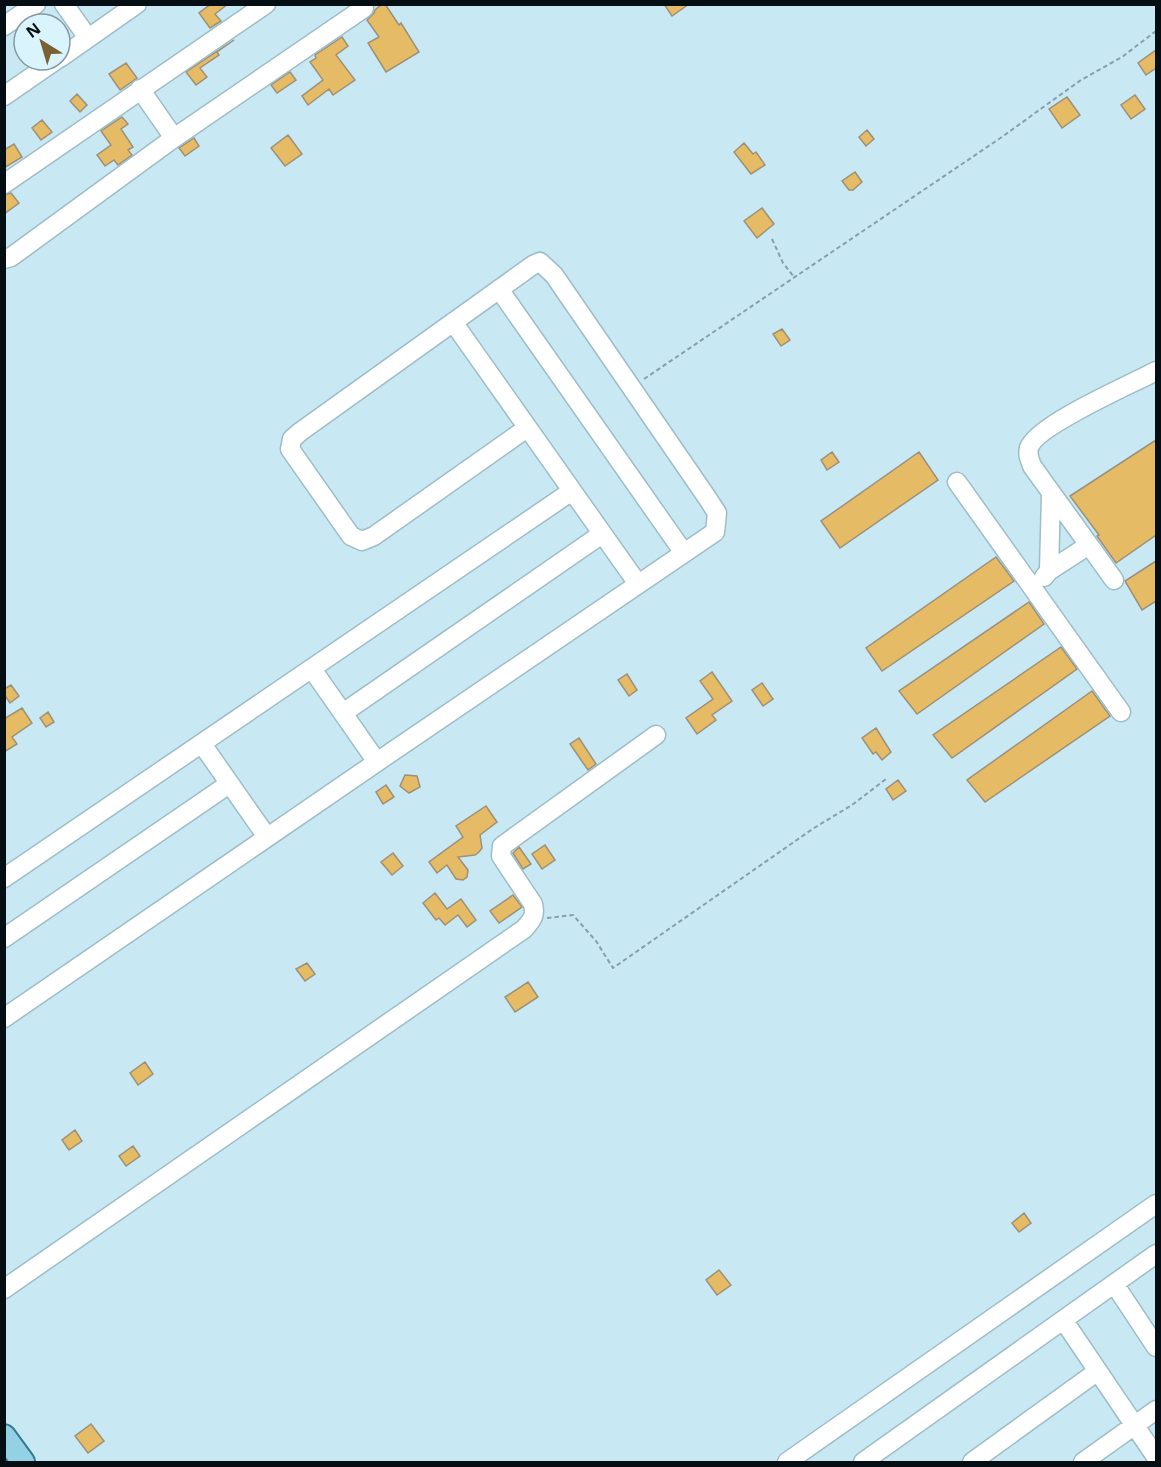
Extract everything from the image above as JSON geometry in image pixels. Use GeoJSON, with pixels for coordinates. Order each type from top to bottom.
{"type":"FeatureCollection","features":[{"type":"Feature","properties":{"kind":"main road"},"geometry":{"type":"LineString","coordinates":[[4,1436],[23,1462]]}},
{"type":"Feature","properties":{"kind":"street"},"geometry":{"type":"LineString","coordinates":[[4,26],[36,4]]}},
{"type":"Feature","properties":{"kind":"street"},"geometry":{"type":"LineString","coordinates":[[64,4],[88,38]]}},
{"type":"Feature","properties":{"kind":"street"},"geometry":{"type":"LineString","coordinates":[[72,49],[137,4]]}},
{"type":"Feature","properties":{"kind":"street"},"geometry":{"type":"LineString","coordinates":[[4,183],[266,4]]}},
{"type":"Feature","properties":{"kind":"street"},"geometry":{"type":"LineString","coordinates":[[4,259],[11,257],[174,138],[364,8]]}},
{"type":"Feature","properties":{"kind":"street"},"geometry":{"type":"LineString","coordinates":[[4,96],[39,72]]}},
{"type":"Feature","properties":{"kind":"street"},"geometry":{"type":"LineString","coordinates":[[141,89],[174,138]]}},
{"type":"Feature","properties":{"kind":"street"},"geometry":{"type":"LineString","coordinates":[[4,1018],[715,532],[717,513],[554,275],[540,262],[499,289],[292,439],[291,449],[351,536],[359,541],[366,540],[527,428]]}},
{"type":"Feature","properties":{"kind":"street"},"geometry":{"type":"LineString","coordinates":[[499,289],[684,553]]}},
{"type":"Feature","properties":{"kind":"street"},"geometry":{"type":"LineString","coordinates":[[453,322],[638,585]]}},
{"type":"Feature","properties":{"kind":"street"},"geometry":{"type":"LineString","coordinates":[[1114,580],[1032,466],[1028,457],[1029,448],[1035,439],[1080,409],[1156,371]]}},
{"type":"Feature","properties":{"kind":"street"},"geometry":{"type":"LineString","coordinates":[[957,482],[1121,712]]}},
{"type":"Feature","properties":{"kind":"street"},"geometry":{"type":"LineString","coordinates":[[4,878],[572,491]]}},
{"type":"Feature","properties":{"kind":"street"},"geometry":{"type":"LineString","coordinates":[[1049,571],[1051,494]]}},
{"type":"Feature","properties":{"kind":"street"},"geometry":{"type":"LineString","coordinates":[[343,713],[602,534]]}},
{"type":"Feature","properties":{"kind":"street"},"geometry":{"type":"LineString","coordinates":[[1032,589],[1049,571],[1089,545]]}},
{"type":"Feature","properties":{"kind":"street"},"geometry":{"type":"LineString","coordinates":[[312,669],[377,762]]}},
{"type":"Feature","properties":{"kind":"street"},"geometry":{"type":"LineString","coordinates":[[4,1289],[524,929],[535,912],[533,904],[501,856],[502,846],[657,735]]}},
{"type":"Feature","properties":{"kind":"street"},"geometry":{"type":"LineString","coordinates":[[202,744],[267,837]]}},
{"type":"Feature","properties":{"kind":"street"},"geometry":{"type":"LineString","coordinates":[[4,938],[229,784]]}},
{"type":"Feature","properties":{"kind":"street"},"geometry":{"type":"LineString","coordinates":[[787,1462],[1156,1204]]}},
{"type":"Feature","properties":{"kind":"street"},"geometry":{"type":"LineString","coordinates":[[863,1462],[1064,1322],[1156,1254]]}},
{"type":"Feature","properties":{"kind":"street"},"geometry":{"type":"LineString","coordinates":[[1114,1285],[1154,1338]]}},
{"type":"Feature","properties":{"kind":"street"},"geometry":{"type":"LineString","coordinates":[[1064,1322],[1156,1458]]}},
{"type":"Feature","properties":{"kind":"street"},"geometry":{"type":"LineString","coordinates":[[972,1462],[1098,1371]]}},
{"type":"Feature","properties":{"kind":"street"},"geometry":{"type":"LineString","coordinates":[[1083,1462],[1156,1410]]}},
{"type":"Feature","properties":{"kind":"path"},"geometry":{"type":"LineString","coordinates":[[632,387],[999,139],[1082,80],[1122,57],[1156,31]]}},
{"type":"Feature","properties":{"kind":"path"},"geometry":{"type":"LineString","coordinates":[[772,239],[783,263],[794,278]]}},
{"type":"Feature","properties":{"kind":"path"},"geometry":{"type":"LineString","coordinates":[[530,922],[573,915],[596,941],[613,968],[814,828],[852,805],[886,779]]}},
{"type":"Feature","properties":{"kind":"building"},"geometry":{"type":"Polygon","coordinates":[[[211,4],[228,4],[215,14],[221,21],[210,28],[199,13],[211,4]]]}},
{"type":"Feature","properties":{"kind":"building"},"geometry":{"type":"Polygon","coordinates":[[[382,4],[385,4],[399,25],[401,23],[419,52],[386,72],[368,43],[379,37],[367,20],[382,4]]]}},
{"type":"Feature","properties":{"kind":"building"},"geometry":{"type":"Polygon","coordinates":[[[664,4],[689,4],[672,16],[664,4]]]}},
{"type":"Feature","properties":{"kind":"building"},"geometry":{"type":"Polygon","coordinates":[[[342,37],[348,46],[336,55],[355,80],[333,95],[329,89],[308,105],[302,96],[323,80],[310,62],[316,58],[315,55],[342,37]]]}},
{"type":"Feature","properties":{"kind":"building"},"geometry":{"type":"Polygon","coordinates":[[[234,40],[217,52],[219,55],[200,68],[207,77],[196,85],[186,72],[234,40]]]}},
{"type":"Feature","properties":{"kind":"building"},"geometry":{"type":"Polygon","coordinates":[[[1156,50],[1156,68],[1146,75],[1138,63],[1156,50]]]}},
{"type":"Feature","properties":{"kind":"building"},"geometry":{"type":"Polygon","coordinates":[[[126,63],[137,78],[120,90],[109,74],[126,63]]]}},
{"type":"Feature","properties":{"kind":"building"},"geometry":{"type":"Polygon","coordinates":[[[290,72],[296,80],[277,93],[271,85],[290,72]]]}},
{"type":"Feature","properties":{"kind":"building"},"geometry":{"type":"Polygon","coordinates":[[[77,94],[87,105],[80,112],[70,101],[77,94]]]}},
{"type":"Feature","properties":{"kind":"building"},"geometry":{"type":"Polygon","coordinates":[[[1135,95],[1145,109],[1131,119],[1121,105],[1135,95]]]}},
{"type":"Feature","properties":{"kind":"building"},"geometry":{"type":"Polygon","coordinates":[[[1067,97],[1080,115],[1062,128],[1049,109],[1067,97]]]}},
{"type":"Feature","properties":{"kind":"building"},"geometry":{"type":"Polygon","coordinates":[[[122,117],[128,124],[121,129],[133,147],[128,150],[132,155],[118,165],[114,160],[105,166],[97,155],[111,145],[101,131],[122,117]]]}},
{"type":"Feature","properties":{"kind":"building"},"geometry":{"type":"Polygon","coordinates":[[[42,120],[52,132],[41,140],[32,128],[42,120]]]}},
{"type":"Feature","properties":{"kind":"building"},"geometry":{"type":"Polygon","coordinates":[[[867,130],[874,139],[866,146],[859,137],[867,130]]]}},
{"type":"Feature","properties":{"kind":"building"},"geometry":{"type":"Polygon","coordinates":[[[288,135],[302,154],[285,166],[271,148],[288,135]]]}},
{"type":"Feature","properties":{"kind":"building"},"geometry":{"type":"Polygon","coordinates":[[[194,138],[199,146],[185,156],[179,148],[194,138]]]}},
{"type":"Feature","properties":{"kind":"building"},"geometry":{"type":"Polygon","coordinates":[[[744,143],[753,154],[756,152],[765,165],[751,174],[734,152],[744,143]]]}},
{"type":"Feature","properties":{"kind":"building"},"geometry":{"type":"Polygon","coordinates":[[[14,144],[22,157],[4,168],[4,150],[14,144]]]}},
{"type":"Feature","properties":{"kind":"building"},"geometry":{"type":"Polygon","coordinates":[[[855,172],[862,182],[853,190],[849,190],[842,181],[855,172]]]}},
{"type":"Feature","properties":{"kind":"building"},"geometry":{"type":"Polygon","coordinates":[[[11,193],[19,203],[4,214],[4,195],[11,193]]]}},
{"type":"Feature","properties":{"kind":"building"},"geometry":{"type":"Polygon","coordinates":[[[762,208],[774,224],[757,238],[744,221],[762,208]]]}},
{"type":"Feature","properties":{"kind":"building"},"geometry":{"type":"Polygon","coordinates":[[[782,329],[790,340],[781,346],[773,334],[782,329]]]}},
{"type":"Feature","properties":{"kind":"building"},"geometry":{"type":"Polygon","coordinates":[[[1156,440],[1156,535],[1116,563],[1097,536],[1099,535],[1070,496],[1156,440]]]}},
{"type":"Feature","properties":{"kind":"building"},"geometry":{"type":"Polygon","coordinates":[[[832,452],[839,462],[827,470],[821,460],[832,452]]]}},
{"type":"Feature","properties":{"kind":"building"},"geometry":{"type":"Polygon","coordinates":[[[919,452],[938,480],[840,548],[821,521],[919,452]]]}},
{"type":"Feature","properties":{"kind":"building"},"geometry":{"type":"Polygon","coordinates":[[[996,557],[1014,581],[882,671],[866,648],[996,557]]]}},
{"type":"Feature","properties":{"kind":"building"},"geometry":{"type":"Polygon","coordinates":[[[1156,561],[1156,601],[1142,610],[1125,581],[1156,561]]]}},
{"type":"Feature","properties":{"kind":"building"},"geometry":{"type":"Polygon","coordinates":[[[1029,602],[1044,624],[917,714],[899,691],[1029,602]]]}},
{"type":"Feature","properties":{"kind":"building"},"geometry":{"type":"Polygon","coordinates":[[[1061,647],[1077,669],[952,758],[933,735],[1061,647]]]}},
{"type":"Feature","properties":{"kind":"building"},"geometry":{"type":"Polygon","coordinates":[[[712,672],[732,701],[712,715],[716,720],[697,734],[686,718],[713,699],[700,681],[712,672]]]}},
{"type":"Feature","properties":{"kind":"building"},"geometry":{"type":"Polygon","coordinates":[[[627,674],[637,690],[629,696],[618,680],[627,674]]]}},
{"type":"Feature","properties":{"kind":"building"},"geometry":{"type":"Polygon","coordinates":[[[762,683],[773,699],[763,706],[752,690],[762,683]]]}},
{"type":"Feature","properties":{"kind":"building"},"geometry":{"type":"Polygon","coordinates":[[[11,685],[19,696],[10,703],[4,694],[4,689],[11,685]]]}},
{"type":"Feature","properties":{"kind":"building"},"geometry":{"type":"Polygon","coordinates":[[[1092,691],[1110,716],[985,802],[967,780],[1092,691]]]}},
{"type":"Feature","properties":{"kind":"building"},"geometry":{"type":"Polygon","coordinates":[[[22,708],[32,723],[12,737],[17,744],[4,752],[4,719],[22,708]]]}},
{"type":"Feature","properties":{"kind":"building"},"geometry":{"type":"Polygon","coordinates":[[[48,712],[54,722],[46,727],[40,718],[48,712]]]}},
{"type":"Feature","properties":{"kind":"building"},"geometry":{"type":"Polygon","coordinates":[[[876,728],[891,752],[882,760],[876,752],[873,754],[862,738],[876,728]]]}},
{"type":"Feature","properties":{"kind":"building"},"geometry":{"type":"Polygon","coordinates":[[[579,738],[596,764],[588,770],[570,744],[579,738]]]}},
{"type":"Feature","properties":{"kind":"building"},"geometry":{"type":"Polygon","coordinates":[[[405,775],[417,776],[420,787],[409,793],[400,786],[405,775]]]}},
{"type":"Feature","properties":{"kind":"building"},"geometry":{"type":"Polygon","coordinates":[[[898,780],[906,791],[893,800],[886,789],[898,780]]]}},
{"type":"Feature","properties":{"kind":"building"},"geometry":{"type":"Polygon","coordinates":[[[386,785],[394,797],[383,804],[376,792],[386,785]]]}},
{"type":"Feature","properties":{"kind":"building"},"geometry":{"type":"Polygon","coordinates":[[[486,806],[497,822],[480,835],[482,848],[479,852],[475,855],[458,857],[468,870],[467,877],[463,880],[456,879],[447,865],[437,873],[429,862],[463,837],[456,826],[486,806]]]}},
{"type":"Feature","properties":{"kind":"building"},"geometry":{"type":"Polygon","coordinates":[[[545,845],[555,860],[542,869],[532,854],[545,845]]]}},
{"type":"Feature","properties":{"kind":"building"},"geometry":{"type":"Polygon","coordinates":[[[519,847],[531,864],[523,869],[513,853],[519,847]]]}},
{"type":"Feature","properties":{"kind":"building"},"geometry":{"type":"Polygon","coordinates":[[[393,853],[403,866],[392,875],[381,862],[393,853]]]}},
{"type":"Feature","properties":{"kind":"building"},"geometry":{"type":"Polygon","coordinates":[[[435,893],[447,909],[461,899],[476,920],[467,927],[458,915],[445,925],[439,918],[436,920],[423,903],[435,893]]]}},
{"type":"Feature","properties":{"kind":"building"},"geometry":{"type":"Polygon","coordinates":[[[513,895],[522,907],[499,923],[490,911],[513,895]]]}},
{"type":"Feature","properties":{"kind":"building"},"geometry":{"type":"Polygon","coordinates":[[[307,963],[315,974],[305,981],[296,969],[307,963]]]}},
{"type":"Feature","properties":{"kind":"building"},"geometry":{"type":"Polygon","coordinates":[[[528,982],[538,997],[515,1012],[505,997],[528,982]]]}},
{"type":"Feature","properties":{"kind":"building"},"geometry":{"type":"Polygon","coordinates":[[[145,1062],[153,1074],[138,1085],[130,1073],[145,1062]]]}},
{"type":"Feature","properties":{"kind":"building"},"geometry":{"type":"Polygon","coordinates":[[[75,1130],[82,1141],[69,1150],[62,1140],[75,1130]]]}},
{"type":"Feature","properties":{"kind":"building"},"geometry":{"type":"Polygon","coordinates":[[[133,1146],[140,1156],[126,1166],[119,1156],[133,1146]]]}},
{"type":"Feature","properties":{"kind":"building"},"geometry":{"type":"Polygon","coordinates":[[[1024,1213],[1031,1223],[1019,1232],[1012,1223],[1024,1213]]]}},
{"type":"Feature","properties":{"kind":"building"},"geometry":{"type":"Polygon","coordinates":[[[719,1270],[731,1285],[717,1295],[706,1280],[719,1270]]]}},
{"type":"Feature","properties":{"kind":"building"},"geometry":{"type":"Polygon","coordinates":[[[91,1424],[104,1441],[88,1453],[75,1436],[91,1424]]]}}]}
